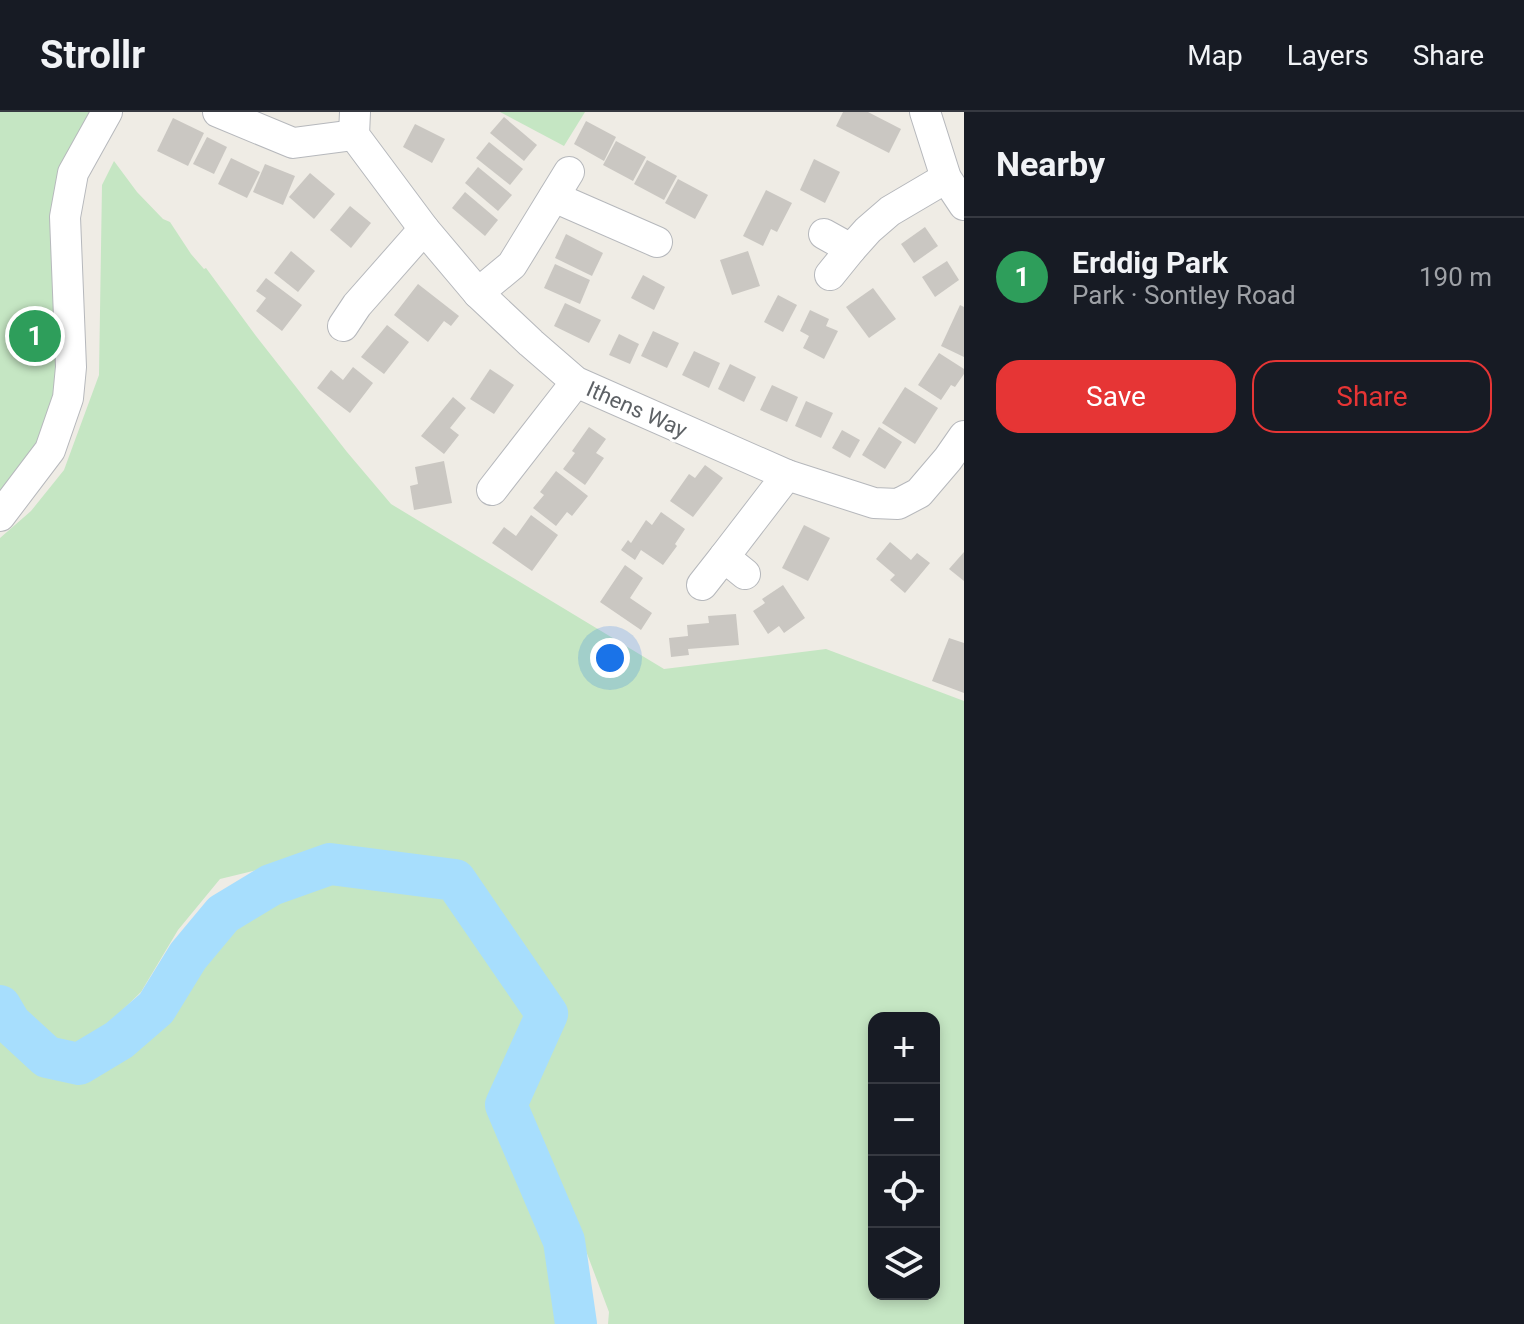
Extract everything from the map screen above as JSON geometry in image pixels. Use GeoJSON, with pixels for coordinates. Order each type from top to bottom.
{"type":"FeatureCollection","features":[{"type":"Feature","properties":{"kind":"street"},"geometry":{"type":"LineString","coordinates":[[0,516],[50,450],[68,398],[71,367],[65,217],[73,173],[107,112]]}},
{"type":"Feature","properties":{"kind":"street"},"geometry":{"type":"LineString","coordinates":[[218,112],[293,143],[354,124]]}},
{"type":"Feature","properties":{"kind":"street"},"geometry":{"type":"LineString","coordinates":[[925,112],[946,178],[964,205]]}},
{"type":"Feature","properties":{"kind":"street","name":"Ithens Way"},"geometry":{"type":"LineString","coordinates":[[354,124],[424,229],[478,293],[576,382],[787,475],[874,503],[898,504],[919,493],[959,456]]}},
{"type":"Feature","properties":{"kind":"street"},"geometry":{"type":"LineString","coordinates":[[830,275],[868,230],[890,211],[946,178]]}},
{"type":"Feature","properties":{"kind":"street"},"geometry":{"type":"LineString","coordinates":[[478,293],[512,265],[561,185],[657,242]]}},
{"type":"Feature","properties":{"kind":"street"},"geometry":{"type":"LineString","coordinates":[[343,326],[357,305],[424,229]]}},
{"type":"Feature","properties":{"kind":"street"},"geometry":{"type":"LineString","coordinates":[[824,234],[851,249]]}},
{"type":"Feature","properties":{"kind":"street"},"geometry":{"type":"LineString","coordinates":[[492,490],[576,382]]}},
{"type":"Feature","properties":{"kind":"street"},"geometry":{"type":"LineString","coordinates":[[702,585],[734,566],[787,475]]}},
{"type":"Feature","properties":{"kind":"green space"},"geometry":{"type":"Polygon","coordinates":[[[0,112],[107,112],[73,173],[68,398],[0,516],[0,112]]]}},
{"type":"Feature","properties":{"kind":"green space"},"geometry":{"type":"Polygon","coordinates":[[[500,112],[585,112],[564,146],[500,112]]]}},
{"type":"Feature","properties":{"kind":"green space"},"geometry":{"type":"Polygon","coordinates":[[[114,161],[137,192],[163,219],[170,222],[191,254],[206,268],[256,336],[391,504],[664,669],[826,649],[964,701],[964,1324],[608,1324],[609,1312],[586,1251],[577,1281],[574,1324],[0,1324],[0,538],[31,511],[64,470],[99,375],[102,185],[114,161]],[[265,868],[220,879],[178,930],[141,992],[108,1024],[165,1013],[177,990],[213,947],[243,919],[265,868]]]}},
{"type":"Feature","properties":{"kind":"building"},"geometry":{"type":"Polygon","coordinates":[[[843,112],[868,112],[901,129],[889,153],[836,126],[843,112]]]}},
{"type":"Feature","properties":{"kind":"building"},"geometry":{"type":"Polygon","coordinates":[[[504,117],[537,145],[524,161],[490,133],[504,117]]]}},
{"type":"Feature","properties":{"kind":"building"},"geometry":{"type":"Polygon","coordinates":[[[173,118],[204,133],[188,166],[157,151],[173,118]]]}},
{"type":"Feature","properties":{"kind":"building"},"geometry":{"type":"Polygon","coordinates":[[[586,121],[616,137],[604,161],[574,144],[586,121]]]}},
{"type":"Feature","properties":{"kind":"building"},"geometry":{"type":"Polygon","coordinates":[[[415,124],[445,139],[432,163],[403,147],[415,124]]]}},
{"type":"Feature","properties":{"kind":"building"},"geometry":{"type":"Polygon","coordinates":[[[207,137],[227,147],[214,174],[193,164],[207,137]]]}},
{"type":"Feature","properties":{"kind":"building"},"geometry":{"type":"Polygon","coordinates":[[[616,141],[646,157],[633,181],[603,165],[616,141]]]}},
{"type":"Feature","properties":{"kind":"building"},"geometry":{"type":"Polygon","coordinates":[[[489,142],[523,169],[510,185],[476,158],[489,142]]]}},
{"type":"Feature","properties":{"kind":"building"},"geometry":{"type":"Polygon","coordinates":[[[231,158],[260,172],[247,198],[218,184],[231,158]]]}},
{"type":"Feature","properties":{"kind":"building"},"geometry":{"type":"Polygon","coordinates":[[[814,159],[840,172],[825,203],[800,190],[814,159]]]}},
{"type":"Feature","properties":{"kind":"building"},"geometry":{"type":"Polygon","coordinates":[[[647,160],[677,176],[664,200],[634,184],[647,160]]]}},
{"type":"Feature","properties":{"kind":"building"},"geometry":{"type":"Polygon","coordinates":[[[265,164],[295,176],[283,205],[253,192],[265,164]]]}},
{"type":"Feature","properties":{"kind":"building"},"geometry":{"type":"Polygon","coordinates":[[[478,167],[512,195],[498,211],[465,183],[478,167]]]}},
{"type":"Feature","properties":{"kind":"building"},"geometry":{"type":"Polygon","coordinates":[[[310,173],[335,194],[314,219],[289,197],[310,173]]]}},
{"type":"Feature","properties":{"kind":"building"},"geometry":{"type":"Polygon","coordinates":[[[678,179],[708,195],[695,219],[665,203],[678,179]]]}},
{"type":"Feature","properties":{"kind":"building"},"geometry":{"type":"Polygon","coordinates":[[[766,190],[792,203],[777,232],[771,229],[763,246],[743,236],[766,190]]]}},
{"type":"Feature","properties":{"kind":"building"},"geometry":{"type":"Polygon","coordinates":[[[465,192],[498,220],[485,236],[452,208],[465,192]]]}},
{"type":"Feature","properties":{"kind":"building"},"geometry":{"type":"Polygon","coordinates":[[[350,206],[371,223],[351,248],[330,230],[350,206]]]}},
{"type":"Feature","properties":{"kind":"building"},"geometry":{"type":"Polygon","coordinates":[[[925,227],[938,246],[914,263],[901,244],[925,227]]]}},
{"type":"Feature","properties":{"kind":"building"},"geometry":{"type":"Polygon","coordinates":[[[566,234],[603,253],[592,276],[555,258],[566,234]]]}},
{"type":"Feature","properties":{"kind":"building"},"geometry":{"type":"Polygon","coordinates":[[[291,251],[315,271],[298,292],[274,273],[291,251]]]}},
{"type":"Feature","properties":{"kind":"building"},"geometry":{"type":"Polygon","coordinates":[[[748,251],[760,286],[732,295],[720,260],[748,251]]]}},
{"type":"Feature","properties":{"kind":"building"},"geometry":{"type":"Polygon","coordinates":[[[947,261],[959,280],[935,297],[922,277],[947,261]]]}},
{"type":"Feature","properties":{"kind":"building"},"geometry":{"type":"Polygon","coordinates":[[[555,264],[590,280],[580,304],[544,288],[555,264]]]}},
{"type":"Feature","properties":{"kind":"building"},"geometry":{"type":"Polygon","coordinates":[[[643,275],[665,287],[654,310],[631,298],[643,275]]]}},
{"type":"Feature","properties":{"kind":"building"},"geometry":{"type":"Polygon","coordinates":[[[266,278],[302,305],[282,331],[256,311],[266,298],[256,291],[266,278]]]}},
{"type":"Feature","properties":{"kind":"building"},"geometry":{"type":"Polygon","coordinates":[[[418,284],[459,316],[451,326],[444,321],[428,342],[394,315],[418,284]]]}},
{"type":"Feature","properties":{"kind":"building"},"geometry":{"type":"Polygon","coordinates":[[[873,288],[896,319],[869,338],[846,307],[873,288]]]}},
{"type":"Feature","properties":{"kind":"building"},"geometry":{"type":"Polygon","coordinates":[[[778,295],[797,305],[783,332],[764,322],[778,295]]]}},
{"type":"Feature","properties":{"kind":"building"},"geometry":{"type":"Polygon","coordinates":[[[565,303],[601,320],[589,343],[554,326],[565,303]]]}},
{"type":"Feature","properties":{"kind":"building"},"geometry":{"type":"Polygon","coordinates":[[[960,305],[964,307],[964,357],[941,346],[960,305]]]}},
{"type":"Feature","properties":{"kind":"building"},"geometry":{"type":"Polygon","coordinates":[[[810,310],[829,319],[826,326],[838,331],[824,359],[803,348],[809,336],[800,331],[810,310]]]}},
{"type":"Feature","properties":{"kind":"building"},"geometry":{"type":"Polygon","coordinates":[[[387,325],[409,342],[384,374],[361,357],[387,325]]]}},
{"type":"Feature","properties":{"kind":"building"},"geometry":{"type":"Polygon","coordinates":[[[653,331],[679,343],[667,368],[641,356],[653,331]]]}},
{"type":"Feature","properties":{"kind":"building"},"geometry":{"type":"Polygon","coordinates":[[[619,334],[639,344],[630,364],[609,355],[619,334]]]}},
{"type":"Feature","properties":{"kind":"building"},"geometry":{"type":"Polygon","coordinates":[[[694,351],[720,363],[709,388],[682,375],[694,351]]]}},
{"type":"Feature","properties":{"kind":"building"},"geometry":{"type":"Polygon","coordinates":[[[939,353],[964,369],[955,387],[951,385],[941,400],[918,385],[939,353]]]}},
{"type":"Feature","properties":{"kind":"building"},"geometry":{"type":"Polygon","coordinates":[[[730,364],[756,377],[744,402],[718,389],[730,364]]]}},
{"type":"Feature","properties":{"kind":"building"},"geometry":{"type":"Polygon","coordinates":[[[353,367],[373,383],[350,413],[317,388],[331,370],[343,380],[353,367]]]}},
{"type":"Feature","properties":{"kind":"building"},"geometry":{"type":"Polygon","coordinates":[[[490,369],[514,385],[494,414],[470,399],[490,369]]]}},
{"type":"Feature","properties":{"kind":"building"},"geometry":{"type":"Polygon","coordinates":[[[772,385],[798,397],[787,422],[760,410],[772,385]]]}},
{"type":"Feature","properties":{"kind":"building"},"geometry":{"type":"Polygon","coordinates":[[[905,387],[938,408],[915,444],[882,423],[905,387]]]}},
{"type":"Feature","properties":{"kind":"building"},"geometry":{"type":"Polygon","coordinates":[[[453,397],[466,408],[450,428],[459,435],[444,454],[421,436],[453,397]]]}},
{"type":"Feature","properties":{"kind":"building"},"geometry":{"type":"Polygon","coordinates":[[[806,401],[833,413],[821,438],[795,426],[806,401]]]}},
{"type":"Feature","properties":{"kind":"building"},"geometry":{"type":"Polygon","coordinates":[[[589,427],[606,439],[596,453],[604,458],[585,485],[563,469],[589,427]]]}},
{"type":"Feature","properties":{"kind":"building"},"geometry":{"type":"Polygon","coordinates":[[[879,427],[902,442],[885,469],[862,455],[879,427]]]}},
{"type":"Feature","properties":{"kind":"building"},"geometry":{"type":"Polygon","coordinates":[[[842,430],[860,440],[850,458],[832,448],[842,430]]]}},
{"type":"Feature","properties":{"kind":"building"},"geometry":{"type":"Polygon","coordinates":[[[444,461],[452,503],[414,510],[410,486],[418,484],[415,467],[444,461]]]}},
{"type":"Feature","properties":{"kind":"building"},"geometry":{"type":"Polygon","coordinates":[[[705,465],[723,478],[693,517],[670,501],[689,474],[695,478],[705,465]]]}},
{"type":"Feature","properties":{"kind":"building"},"geometry":{"type":"Polygon","coordinates":[[[556,471],[588,496],[572,516],[567,512],[556,526],[533,508],[544,495],[540,492],[556,471]]]}},
{"type":"Feature","properties":{"kind":"building"},"geometry":{"type":"Polygon","coordinates":[[[661,512],[685,529],[663,565],[641,550],[635,560],[621,550],[628,540],[631,543],[646,520],[652,525],[661,512]]]}},
{"type":"Feature","properties":{"kind":"building"},"geometry":{"type":"Polygon","coordinates":[[[531,515],[558,535],[532,571],[492,543],[504,527],[516,536],[531,515]]]}},
{"type":"Feature","properties":{"kind":"building"},"geometry":{"type":"Polygon","coordinates":[[[804,525],[830,538],[808,581],[782,568],[804,525]]]}},
{"type":"Feature","properties":{"kind":"building"},"geometry":{"type":"Polygon","coordinates":[[[890,542],[911,560],[917,553],[930,563],[905,593],[890,580],[895,575],[876,559],[890,542]]]}},
{"type":"Feature","properties":{"kind":"building"},"geometry":{"type":"Polygon","coordinates":[[[964,552],[964,581],[949,569],[964,552]]]}},
{"type":"Feature","properties":{"kind":"building"},"geometry":{"type":"Polygon","coordinates":[[[625,565],[643,578],[630,598],[652,613],[641,630],[600,602],[625,565]]]}},
{"type":"Feature","properties":{"kind":"building"},"geometry":{"type":"Polygon","coordinates":[[[783,585],[805,618],[784,633],[779,626],[768,634],[753,611],[765,603],[762,599],[783,585]]]}},
{"type":"Feature","properties":{"kind":"building"},"geometry":{"type":"Polygon","coordinates":[[[736,614],[739,645],[688,649],[689,655],[671,657],[669,638],[688,636],[687,625],[709,623],[708,616],[736,614]]]}},
{"type":"Feature","properties":{"kind":"building"},"geometry":{"type":"Polygon","coordinates":[[[949,638],[964,643],[964,693],[932,681],[949,638]]]}},
{"type":"Feature","properties":{"kind":"waterway"},"geometry":{"type":"LineString","coordinates":[[0,1006],[10,1023],[47,1057],[79,1064],[119,1040],[156,1008],[188,956],[223,914],[271,885],[330,864],[455,880],[547,1014],[506,1105],[564,1241],[576,1324]]}},
{"type":"Feature","properties":{"kind":"place","name":"Erddig Park"},"geometry":{"type":"Point","coordinates":[35,336]}}]}
